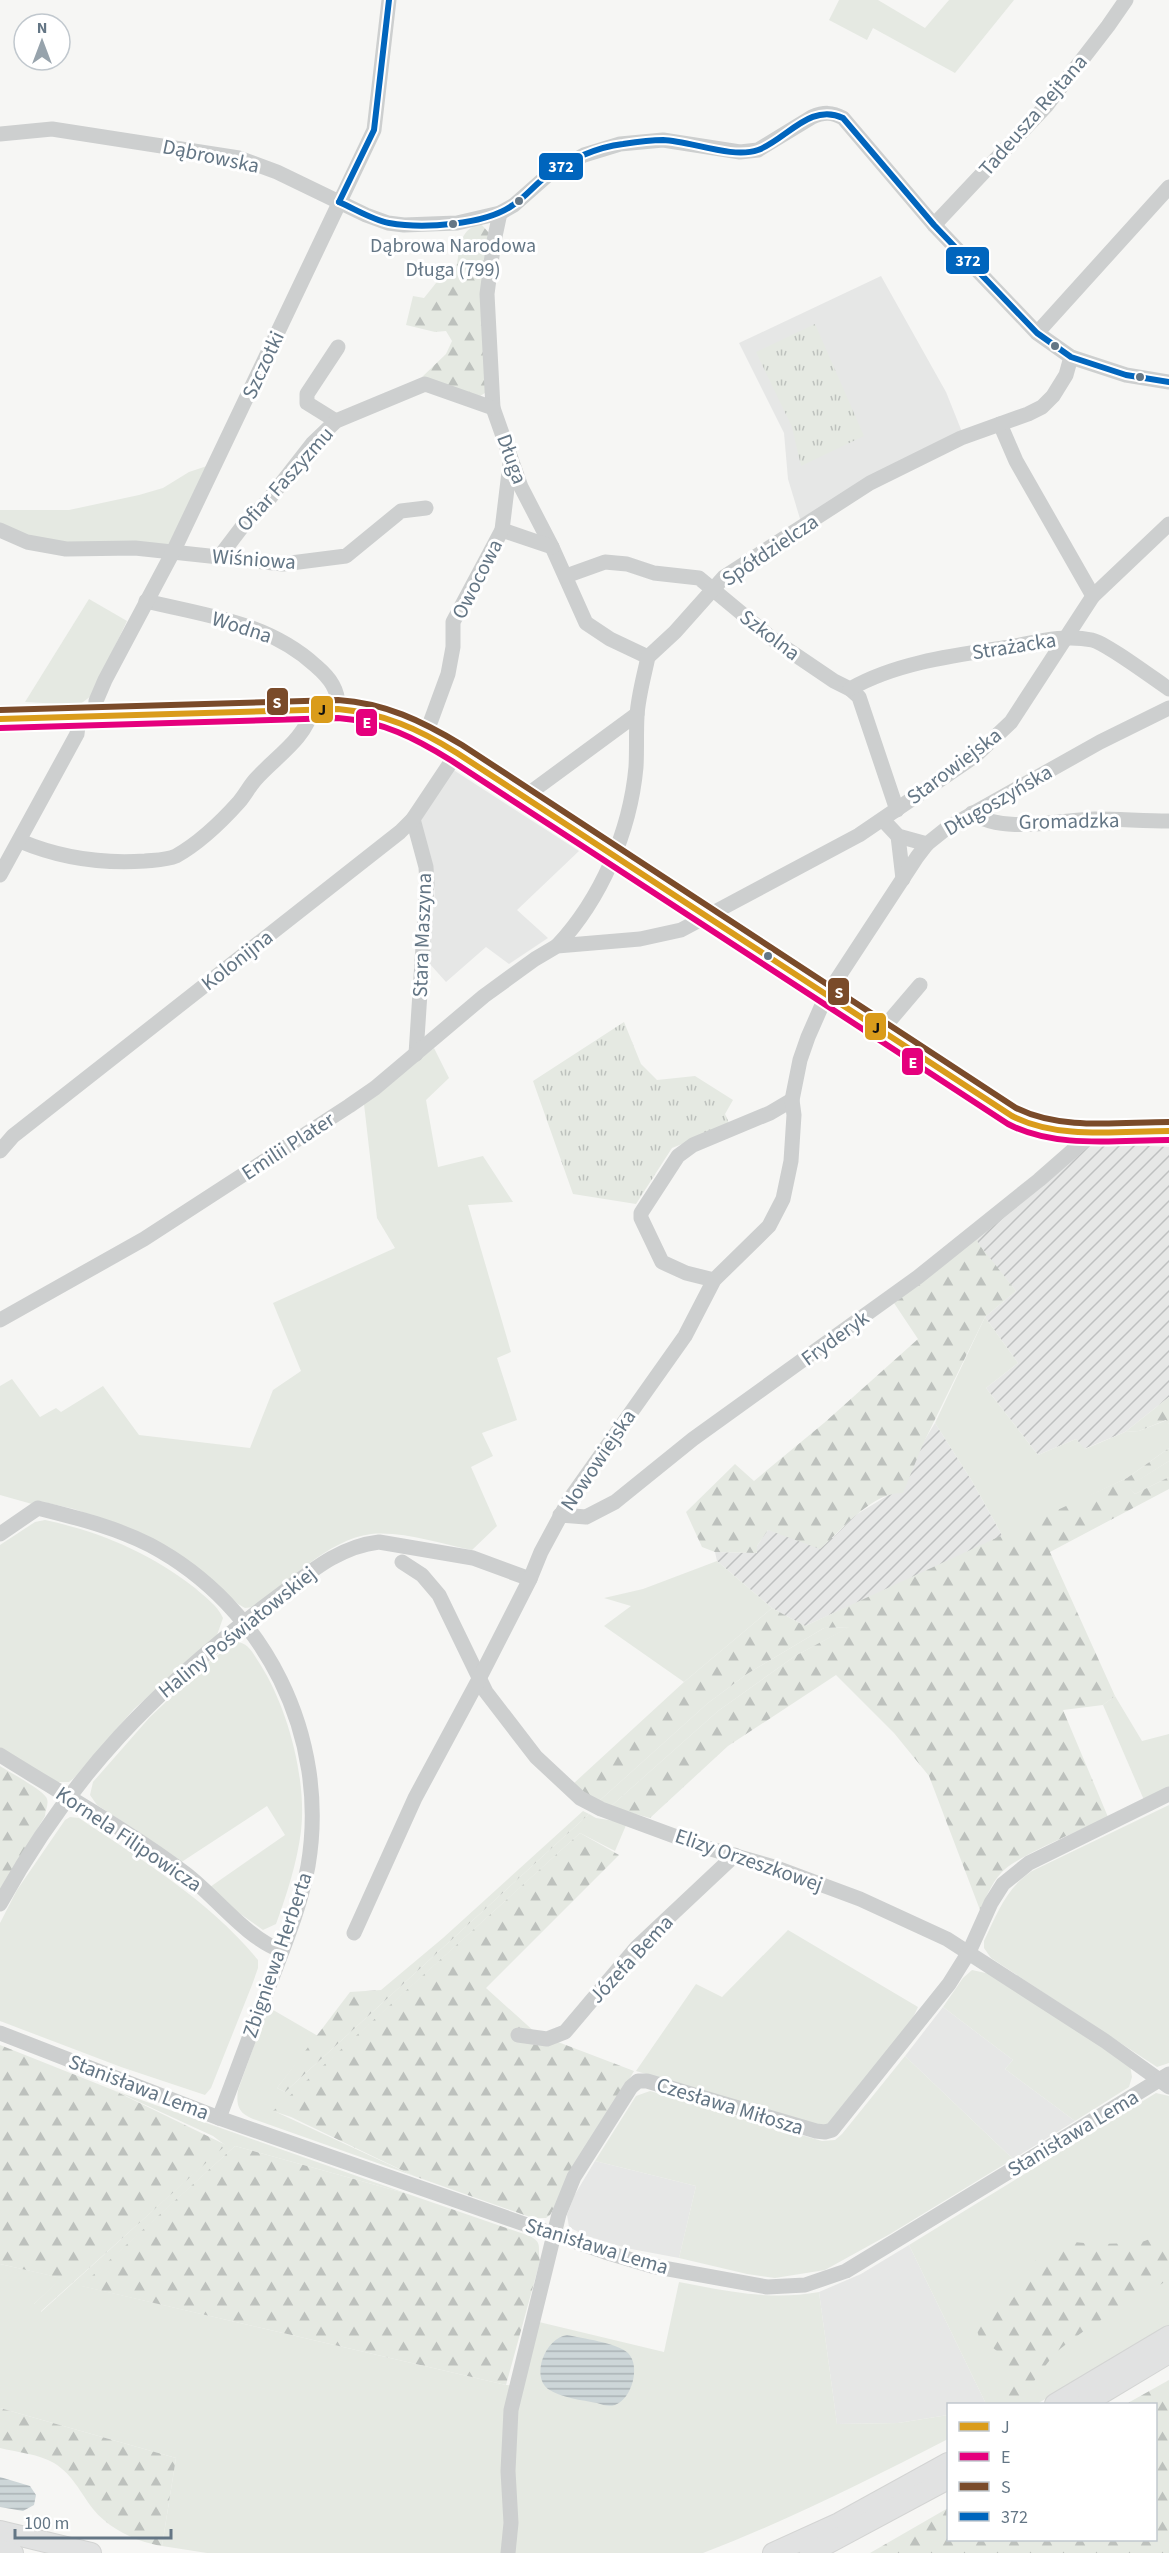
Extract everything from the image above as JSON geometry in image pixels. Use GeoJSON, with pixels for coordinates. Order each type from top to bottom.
{"type":"FeatureCollection","features":[{"type":"Feature","properties":{"kind":"main road"},"geometry":{"type":"LineString","coordinates":[[1057,2403],[1169,2336]]}},
{"type":"Feature","properties":{"kind":"main road"},"geometry":{"type":"LineString","coordinates":[[1086,2403],[1169,2353]]}},
{"type":"Feature","properties":{"kind":"main road"},"geometry":{"type":"LineString","coordinates":[[773,2553],[839,2523],[947,2464]]}},
{"type":"Feature","properties":{"kind":"main road"},"geometry":{"type":"LineString","coordinates":[[810,2553],[947,2480]]}},
{"type":"Feature","properties":{"kind":"main road"},"geometry":{"type":"LineString","coordinates":[[0,2530],[91,2553]]}},
{"type":"Feature","properties":{"kind":"main road"},"geometry":{"type":"LineString","coordinates":[[0,2550],[13,2553]]}},
{"type":"Feature","properties":{"kind":"street","name":"Szczotki"},"geometry":{"type":"LineString","coordinates":[[0,875],[6,854],[20,841],[95,705],[102,687],[173,552],[374,130],[389,0]]}},
{"type":"Feature","properties":{"kind":"street","name":"Tadeusza Rejtana"},"geometry":{"type":"LineString","coordinates":[[934,225],[1047,105],[1126,0]]}},
{"type":"Feature","properties":{"kind":"street","name":"Dąbrowska"},"geometry":{"type":"LineString","coordinates":[[0,134],[52,129],[239,158],[277,172],[366,216],[404,225],[457,223],[500,213],[514,205],[523,194],[548,175],[584,155],[620,144],[663,140],[740,152],[758,150],[812,117],[828,112],[843,118],[934,225],[1037,333],[1071,357],[1126,375],[1169,382]]}},
{"type":"Feature","properties":{"kind":"street"},"geometry":{"type":"LineString","coordinates":[[1037,333],[1169,187]]}},
{"type":"Feature","properties":{"kind":"street","name":"Długa"},"geometry":{"type":"LineString","coordinates":[[500,213],[490,262],[487,294],[493,408],[532,507],[586,623],[610,639],[648,657]]}},
{"type":"Feature","properties":{"kind":"street"},"geometry":{"type":"LineString","coordinates":[[336,421],[307,403],[307,394],[338,346]]}},
{"type":"Feature","properties":{"kind":"street","name":"Spółdzielcza"},"geometry":{"type":"LineString","coordinates":[[648,657],[724,577],[870,483],[961,438],[1042,407],[1053,396],[1066,375],[1071,357]]}},
{"type":"Feature","properties":{"kind":"street","name":"Ofiar Faszyzmu"},"geometry":{"type":"LineString","coordinates":[[220,556],[245,523],[266,503],[312,444],[336,421],[425,384],[493,408]]}},
{"type":"Feature","properties":{"kind":"street"},"geometry":{"type":"LineString","coordinates":[[1000,424],[1016,461],[1093,596]]}},
{"type":"Feature","properties":{"kind":"street","name":"Owocowa"},"geometry":{"type":"LineString","coordinates":[[426,734],[448,674],[453,647],[453,622],[502,530],[511,458]]}},
{"type":"Feature","properties":{"kind":"street"},"geometry":{"type":"LineString","coordinates":[[505,515],[517,506],[532,507]]}},
{"type":"Feature","properties":{"kind":"street","name":"Wiśniowa"},"geometry":{"type":"LineString","coordinates":[[0,530],[27,542],[66,549],[135,548],[283,564],[346,556],[401,512],[426,508]]}},
{"type":"Feature","properties":{"kind":"street","name":"Starowiejska"},"geometry":{"type":"LineString","coordinates":[[707,918],[883,820],[975,756],[1011,722],[1093,596],[1169,524]]}},
{"type":"Feature","properties":{"kind":"street"},"geometry":{"type":"LineString","coordinates":[[502,530],[552,547]]}},
{"type":"Feature","properties":{"kind":"street","name":"Szkolna"},"geometry":{"type":"LineString","coordinates":[[566,576],[605,562],[627,564],[654,573],[699,578],[775,641],[859,697],[897,810]]}},
{"type":"Feature","properties":{"kind":"street","name":"Wodna"},"geometry":{"type":"LineString","coordinates":[[147,601],[247,625],[283,640],[302,653],[332,682],[337,692],[338,709]]}},
{"type":"Feature","properties":{"kind":"street","name":"Strażacka"},"geometry":{"type":"LineString","coordinates":[[850,689],[864,681],[894,671],[961,655],[1068,637],[1095,640],[1169,689]]}},
{"type":"Feature","properties":{"kind":"street"},"geometry":{"type":"LineString","coordinates":[[613,856],[627,812],[636,769],[637,714],[648,657]]}},
{"type":"Feature","properties":{"kind":"street","name":"Długoszyńska"},"geometry":{"type":"LineString","coordinates":[[826,996],[927,844],[947,828],[972,813],[1100,742],[1169,708]]}},
{"type":"Feature","properties":{"kind":"street"},"geometry":{"type":"LineString","coordinates":[[20,841],[54,853],[99,862],[127,862],[174,857],[207,833],[239,802],[256,779],[297,738],[310,718],[312,709]]}},
{"type":"Feature","properties":{"kind":"street"},"geometry":{"type":"LineString","coordinates":[[0,719],[312,709],[363,710],[385,715],[426,734],[457,753],[975,1095],[1024,1122],[1048,1128],[1095,1131],[1169,1131]]}},
{"type":"Feature","properties":{"kind":"street"},"geometry":{"type":"LineString","coordinates":[[526,799],[531,792],[608,733],[637,714]]}},
{"type":"Feature","properties":{"kind":"street","name":"Kolonijna"},"geometry":{"type":"LineString","coordinates":[[0,1151],[13,1136],[400,832],[413,819],[457,753]]}},
{"type":"Feature","properties":{"kind":"street","name":"Gromadzka"},"geometry":{"type":"LineString","coordinates":[[972,813],[981,819],[1000,822],[1058,823],[1094,819],[1169,821]]}},
{"type":"Feature","properties":{"kind":"street","name":"Stara Maszyna"},"geometry":{"type":"LineString","coordinates":[[413,819],[426,867],[427,885],[416,1053]]}},
{"type":"Feature","properties":{"kind":"street"},"geometry":{"type":"LineString","coordinates":[[883,820],[898,836],[927,844]]}},
{"type":"Feature","properties":{"kind":"street"},"geometry":{"type":"LineString","coordinates":[[898,836],[903,879]]}},
{"type":"Feature","properties":{"kind":"street","name":"Emilii Plater"},"geometry":{"type":"LineString","coordinates":[[0,1320],[144,1239],[360,1099],[484,996],[557,946],[572,930],[592,901],[611,865],[613,856]]}},
{"type":"Feature","properties":{"kind":"street","name":"Emilii Plater"},"geometry":{"type":"LineString","coordinates":[[557,946],[640,939],[681,930],[707,918]]}},
{"type":"Feature","properties":{"kind":"street"},"geometry":{"type":"LineString","coordinates":[[880,1032],[920,985]]}},
{"type":"Feature","properties":{"kind":"street","name":"Nowowiejska"},"geometry":{"type":"LineString","coordinates":[[354,1933],[415,1798],[479,1679],[560,1515],[594,1463],[685,1336],[714,1280],[769,1226],[783,1199],[791,1161],[794,1115],[792,1100],[800,1060],[826,996]]}},
{"type":"Feature","properties":{"kind":"street"},"geometry":{"type":"LineString","coordinates":[[714,1280],[686,1273],[662,1262],[641,1218],[641,1213],[664,1173],[678,1156],[693,1145],[770,1113],[792,1100]]}},
{"type":"Feature","properties":{"kind":"street","name":"Fryderyk"},"geometry":{"type":"LineString","coordinates":[[560,1515],[586,1517],[615,1502],[693,1439],[918,1277],[1040,1180],[1095,1131]]}},
{"type":"Feature","properties":{"kind":"street","name":"Zbigniewa Herberta"},"geometry":{"type":"LineString","coordinates":[[0,1534],[38,1508],[116,1530],[152,1546],[192,1572],[222,1598],[244,1622],[268,1657],[288,1695],[303,1737],[310,1779],[312,1821],[308,1865],[298,1908],[219,2118]]}},
{"type":"Feature","properties":{"kind":"street","name":"Haliny Poświatowskiej"},"geometry":{"type":"LineString","coordinates":[[0,1904],[30,1852],[68,1798],[110,1746],[153,1700],[202,1655],[325,1560],[364,1544],[395,1543],[487,1562],[530,1579]]}},
{"type":"Feature","properties":{"kind":"street","name":"Elizy Orzeszkowej"},"geometry":{"type":"LineString","coordinates":[[402,1562],[422,1575],[439,1595],[486,1692],[536,1757],[580,1798],[601,1809],[861,1899],[947,1939],[1166,2080]]}},
{"type":"Feature","properties":{"kind":"street","name":"Kornela Filipowicza"},"geometry":{"type":"LineString","coordinates":[[0,1755],[163,1857],[211,1894],[254,1938],[282,1951]]}},
{"type":"Feature","properties":{"kind":"street","name":"Czesława Miłosza"},"geometry":{"type":"LineString","coordinates":[[508,2553],[511,2523],[508,2455],[511,2410],[562,2203],[574,2177],[625,2097],[638,2081],[656,2083],[816,2131],[829,2131],[839,2123],[956,1972],[969,1952],[997,1893],[1019,1869],[1169,1794]]}},
{"type":"Feature","properties":{"kind":"street","name":"Józefa Bema"},"geometry":{"type":"LineString","coordinates":[[518,2035],[547,2039],[565,2032],[636,1948],[735,1855]]}},
{"type":"Feature","properties":{"kind":"street","name":"Stanisława Lema"},"geometry":{"type":"LineString","coordinates":[[0,2032],[219,2118],[554,2234],[644,2264],[757,2286],[793,2287],[819,2282],[858,2264],[1166,2080]]}},
{"type":"Feature","properties":{"kind":"shaded area"},"geometry":{"type":"Polygon","coordinates":[[[881,276],[946,392],[962,432],[801,522],[788,479],[784,433],[739,343],[881,276]]]}},
{"type":"Feature","properties":{"kind":"shaded area"},"geometry":{"type":"Polygon","coordinates":[[[452,769],[579,851],[517,910],[548,938],[509,964],[486,947],[446,982],[429,963],[435,889],[427,846],[417,817],[452,769]]]}},
{"type":"Feature","properties":{"kind":"shaded area"},"geometry":{"type":"Polygon","coordinates":[[[1088,1143],[1169,1147],[1169,1397],[1125,1432],[1084,1449],[1076,1439],[1038,1455],[986,1388],[1018,1363],[985,1317],[1016,1291],[977,1243],[977,1238],[1088,1143]]]}},
{"type":"Feature","properties":{"kind":"shaded area"},"geometry":{"type":"Polygon","coordinates":[[[935,1423],[972,1481],[1003,1537],[805,1626],[772,1608],[717,1561],[715,1552],[756,1553],[757,1546],[768,1530],[833,1538],[854,1516],[892,1493],[935,1423]]]}},
{"type":"Feature","properties":{"kind":"shaded area"},"geometry":{"type":"Polygon","coordinates":[[[943,2007],[1013,2060],[1005,2069],[1075,2121],[1013,2159],[905,2056],[943,2007]]]}},
{"type":"Feature","properties":{"kind":"shaded area"},"geometry":{"type":"Polygon","coordinates":[[[595,2161],[696,2186],[679,2258],[626,2248],[584,2235],[569,2227],[567,2215],[574,2196],[595,2161]]]}},
{"type":"Feature","properties":{"kind":"shaded area"},"geometry":{"type":"Polygon","coordinates":[[[909,2245],[986,2403],[947,2403],[947,2415],[898,2423],[837,2424],[819,2292],[861,2274],[909,2245]]]}},
{"type":"Feature","properties":{"kind":"shaded area"},"geometry":{"type":"Polygon","coordinates":[[[567,2335],[608,2344],[628,2353],[634,2366],[633,2382],[621,2402],[608,2406],[559,2395],[543,2383],[541,2367],[547,2350],[552,2343],[567,2335]]]}},
{"type":"Feature","properties":{"kind":"shaded area"},"geometry":{"type":"Polygon","coordinates":[[[0,2477],[30,2486],[36,2495],[34,2505],[23,2511],[0,2507],[0,2477]]]}},
{"type":"Feature","properties":{"kind":"green space"},"geometry":{"type":"Polygon","coordinates":[[[839,0],[878,0],[925,28],[949,0],[1014,0],[955,73],[873,28],[867,40],[829,20],[839,0]]]}},
{"type":"Feature","properties":{"kind":"green space"},"geometry":{"type":"Polygon","coordinates":[[[481,224],[489,233],[485,393],[480,396],[433,385],[422,377],[446,354],[452,341],[446,331],[435,332],[406,325],[413,296],[424,298],[444,273],[456,270],[464,235],[468,230],[481,224]]]}},
{"type":"Feature","properties":{"kind":"green space"},"geometry":{"type":"Polygon","coordinates":[[[815,324],[864,436],[801,466],[792,427],[756,352],[815,324]]]}},
{"type":"Feature","properties":{"kind":"green space"},"geometry":{"type":"Polygon","coordinates":[[[210,465],[167,548],[66,545],[26,538],[0,526],[0,510],[69,510],[139,495],[163,488],[189,472],[210,465]]]}},
{"type":"Feature","properties":{"kind":"green space"},"geometry":{"type":"Polygon","coordinates":[[[89,599],[127,621],[91,696],[79,705],[25,702],[89,599]]]}},
{"type":"Feature","properties":{"kind":"green space"},"geometry":{"type":"Polygon","coordinates":[[[624,1022],[641,1064],[657,1080],[695,1076],[733,1100],[725,1114],[730,1125],[672,1148],[636,1204],[573,1194],[533,1081],[624,1022]]]}},
{"type":"Feature","properties":{"kind":"green space"},"geometry":{"type":"Polygon","coordinates":[[[434,1048],[449,1078],[426,1100],[438,1167],[483,1156],[513,1202],[468,1205],[511,1352],[497,1358],[517,1420],[482,1433],[493,1456],[471,1467],[497,1526],[472,1550],[396,1534],[371,1534],[355,1538],[340,1544],[309,1563],[254,1607],[245,1608],[190,1562],[141,1533],[74,1509],[39,1501],[32,1504],[0,1495],[0,1386],[12,1379],[40,1417],[56,1408],[61,1412],[103,1386],[139,1435],[250,1448],[273,1390],[301,1371],[273,1303],[395,1248],[377,1218],[364,1104],[434,1048]]]}},
{"type":"Feature","properties":{"kind":"green space"},"geometry":{"type":"Polygon","coordinates":[[[977,1238],[978,1243],[1016,1291],[985,1317],[923,1444],[903,1493],[891,1494],[869,1505],[820,1549],[768,1530],[757,1546],[757,1553],[715,1552],[702,1547],[686,1512],[735,1464],[754,1481],[824,1423],[918,1339],[894,1303],[977,1238]]]}},
{"type":"Feature","properties":{"kind":"green space"},"geometry":{"type":"Polygon","coordinates":[[[985,1317],[1018,1363],[986,1388],[1038,1455],[1076,1439],[1085,1449],[1125,1432],[1139,1431],[1167,1420],[1169,1448],[1127,1478],[1003,1537],[972,1481],[935,1423],[985,1317]]]}},
{"type":"Feature","properties":{"kind":"green space"},"geometry":{"type":"Polygon","coordinates":[[[1169,1397],[1169,1424],[1166,1420],[1139,1431],[1125,1432],[1169,1397]]]}},
{"type":"Feature","properties":{"kind":"green space"},"geometry":{"type":"Polygon","coordinates":[[[1169,1448],[1169,1461],[1128,1487],[1135,1494],[1169,1477],[1169,1489],[1050,1552],[1115,1696],[1103,1705],[1063,1710],[1108,1817],[1035,1851],[1009,1866],[994,1882],[980,1910],[929,1776],[894,1733],[836,1675],[728,1746],[650,1818],[610,1807],[718,1711],[795,1656],[849,1627],[824,1628],[747,1674],[708,1703],[598,1802],[573,1784],[684,1682],[772,1608],[805,1626],[1127,1478],[1169,1448]]]}},
{"type":"Feature","properties":{"kind":"green space"},"geometry":{"type":"Polygon","coordinates":[[[1169,1461],[1169,1477],[1135,1494],[1127,1487],[1169,1461]]]}},
{"type":"Feature","properties":{"kind":"green space"},"geometry":{"type":"Polygon","coordinates":[[[45,1520],[86,1531],[143,1554],[195,1588],[215,1606],[223,1618],[217,1635],[134,1709],[69,1782],[57,1782],[0,1748],[0,1545],[35,1522],[45,1520]]]}},
{"type":"Feature","properties":{"kind":"green space"},"geometry":{"type":"Polygon","coordinates":[[[717,1561],[772,1608],[684,1682],[604,1626],[631,1606],[604,1598],[643,1589],[717,1561]]]}},
{"type":"Feature","properties":{"kind":"green space"},"geometry":{"type":"Polygon","coordinates":[[[850,1627],[795,1656],[718,1711],[610,1807],[598,1802],[708,1703],[747,1674],[824,1628],[850,1627]]]}},
{"type":"Feature","properties":{"kind":"green space"},"geometry":{"type":"Polygon","coordinates":[[[235,1642],[244,1644],[253,1653],[279,1701],[293,1745],[301,1790],[301,1831],[291,1878],[276,1924],[263,1930],[235,1910],[210,1887],[285,1835],[267,1806],[180,1863],[142,1834],[97,1805],[90,1795],[93,1782],[150,1717],[205,1665],[235,1642]]]}},
{"type":"Feature","properties":{"kind":"green space"},"geometry":{"type":"Polygon","coordinates":[[[1115,1696],[1142,1741],[1169,1734],[1169,1788],[1144,1800],[1103,1705],[1115,1696]]]}},
{"type":"Feature","properties":{"kind":"green space"},"geometry":{"type":"Polygon","coordinates":[[[0,1766],[38,1790],[48,1802],[45,1816],[0,1891],[0,1766]]]}},
{"type":"Feature","properties":{"kind":"green space"},"geometry":{"type":"Polygon","coordinates":[[[1169,1805],[1169,2063],[1157,2067],[991,1958],[984,1948],[984,1941],[998,1911],[1015,1885],[1032,1871],[1169,1805]]]}},
{"type":"Feature","properties":{"kind":"green space"},"geometry":{"type":"Polygon","coordinates":[[[583,1811],[589,1814],[285,2092],[277,2088],[350,1992],[381,1990],[443,1938],[583,1811]]]}},
{"type":"Feature","properties":{"kind":"green space"},"geometry":{"type":"Polygon","coordinates":[[[589,1814],[596,1818],[627,1823],[615,1851],[580,1833],[274,2111],[414,2176],[253,2119],[241,2111],[237,2100],[238,2090],[268,2007],[318,2036],[277,2088],[285,2092],[589,1814]]]}},
{"type":"Feature","properties":{"kind":"green space"},"geometry":{"type":"Polygon","coordinates":[[[70,1817],[79,1818],[197,1900],[239,1938],[258,1960],[258,1968],[252,1985],[211,2088],[205,2095],[121,2067],[0,2021],[0,1923],[17,1890],[65,1820],[70,1817]]]}},
{"type":"Feature","properties":{"kind":"green space"},"geometry":{"type":"Polygon","coordinates":[[[580,1833],[619,1855],[486,1988],[537,2034],[634,2071],[550,2215],[546,2218],[533,2218],[414,2176],[291,2117],[273,2111],[580,1833]]]}},
{"type":"Feature","properties":{"kind":"green space"},"geometry":{"type":"Polygon","coordinates":[[[788,1930],[918,2007],[909,2026],[827,2125],[816,2125],[636,2071],[696,1984],[722,1997],[788,1930]]]}},
{"type":"Feature","properties":{"kind":"green space"},"geometry":{"type":"Polygon","coordinates":[[[972,1970],[990,1974],[1130,2065],[1132,2077],[1129,2087],[1075,2121],[1005,2069],[1013,2060],[943,2007],[963,1978],[972,1970]]]}},
{"type":"Feature","properties":{"kind":"green space"},"geometry":{"type":"Polygon","coordinates":[[[0,2045],[113,2090],[226,2145],[40,2312],[33,2305],[61,2278],[0,2264],[0,2045]]]}},
{"type":"Feature","properties":{"kind":"green space"},"geometry":{"type":"Polygon","coordinates":[[[905,2056],[1013,2159],[890,2234],[825,2270],[775,2278],[679,2258],[696,2186],[595,2161],[636,2096],[650,2091],[822,2141],[835,2140],[905,2056]]]}},
{"type":"Feature","properties":{"kind":"green space"},"geometry":{"type":"Polygon","coordinates":[[[113,2090],[408,2194],[235,2146],[82,2286],[506,2385],[522,2386],[539,2322],[664,2352],[679,2282],[766,2295],[801,2295],[819,2292],[837,2424],[898,2423],[947,2415],[947,2440],[796,2514],[703,2553],[207,2553],[162,2546],[176,2458],[0,2408],[0,2264],[62,2278],[34,2304],[41,2312],[225,2145],[213,2136],[113,2090]]]}},
{"type":"Feature","properties":{"kind":"green space"},"geometry":{"type":"Polygon","coordinates":[[[1156,2093],[1169,2096],[1169,2325],[1039,2403],[986,2403],[909,2245],[1156,2093]]]}},
{"type":"Feature","properties":{"kind":"green space"},"geometry":{"type":"Polygon","coordinates":[[[235,2146],[408,2194],[536,2240],[539,2245],[540,2261],[506,2385],[81,2286],[235,2146]]]}},
{"type":"Feature","properties":{"kind":"green space"},"geometry":{"type":"Polygon","coordinates":[[[1169,2232],[1169,2279],[1073,2339],[1053,2356],[1022,2394],[1006,2403],[1009,2389],[1006,2358],[979,2337],[971,2312],[1012,2300],[1036,2260],[1063,2241],[1095,2244],[1139,2243],[1169,2232]]]}},
{"type":"Feature","properties":{"kind":"green space"},"geometry":{"type":"Polygon","coordinates":[[[1169,2380],[1169,2553],[870,2553],[947,2509],[947,2541],[1157,2541],[1157,2403],[1128,2403],[1169,2380]]]}},
{"type":"Feature","properties":{"kind":"green space"},"geometry":{"type":"Polygon","coordinates":[[[0,2408],[176,2458],[162,2546],[133,2538],[107,2523],[93,2509],[71,2478],[54,2463],[35,2455],[0,2448],[0,2408]]]}},
{"type":"Feature","properties":{"kind":"transit line","name":"372"},"geometry":{"type":"LineString","coordinates":[[339,202],[374,130],[389,0]]}},
{"type":"Feature","properties":{"kind":"transit line","name":"372"},"geometry":{"type":"LineString","coordinates":[[339,202],[370,217],[389,223],[419,226],[470,221],[501,212],[518,202],[556,169],[603,148],[663,140],[724,151],[748,152],[768,145],[809,118],[831,114],[843,118],[934,225],[1037,333],[1071,357],[1126,375],[1169,382]]}},
{"type":"Feature","properties":{"kind":"transit line","name":"S"},"geometry":{"type":"LineString","coordinates":[[0,710],[338,700],[387,709],[418,721],[462,745],[1016,1108],[1052,1120],[1072,1123],[1169,1122]]}},
{"type":"Feature","properties":{"kind":"transit line","name":"J"},"geometry":{"type":"LineString","coordinates":[[0,719],[338,709],[385,718],[429,737],[457,753],[1012,1116],[1030,1124],[1069,1131],[1109,1133],[1169,1131]]}},
{"type":"Feature","properties":{"kind":"transit line","name":"E"},"geometry":{"type":"LineString","coordinates":[[0,728],[338,718],[384,727],[411,738],[452,761],[1008,1124],[1027,1132],[1066,1140],[1107,1142],[1169,1140]]}},
{"type":"Feature","properties":{"kind":"place","name":"Dąbrowa Narodowa Długa (799)"},"geometry":{"type":"Point","coordinates":[453,224]}}]}
